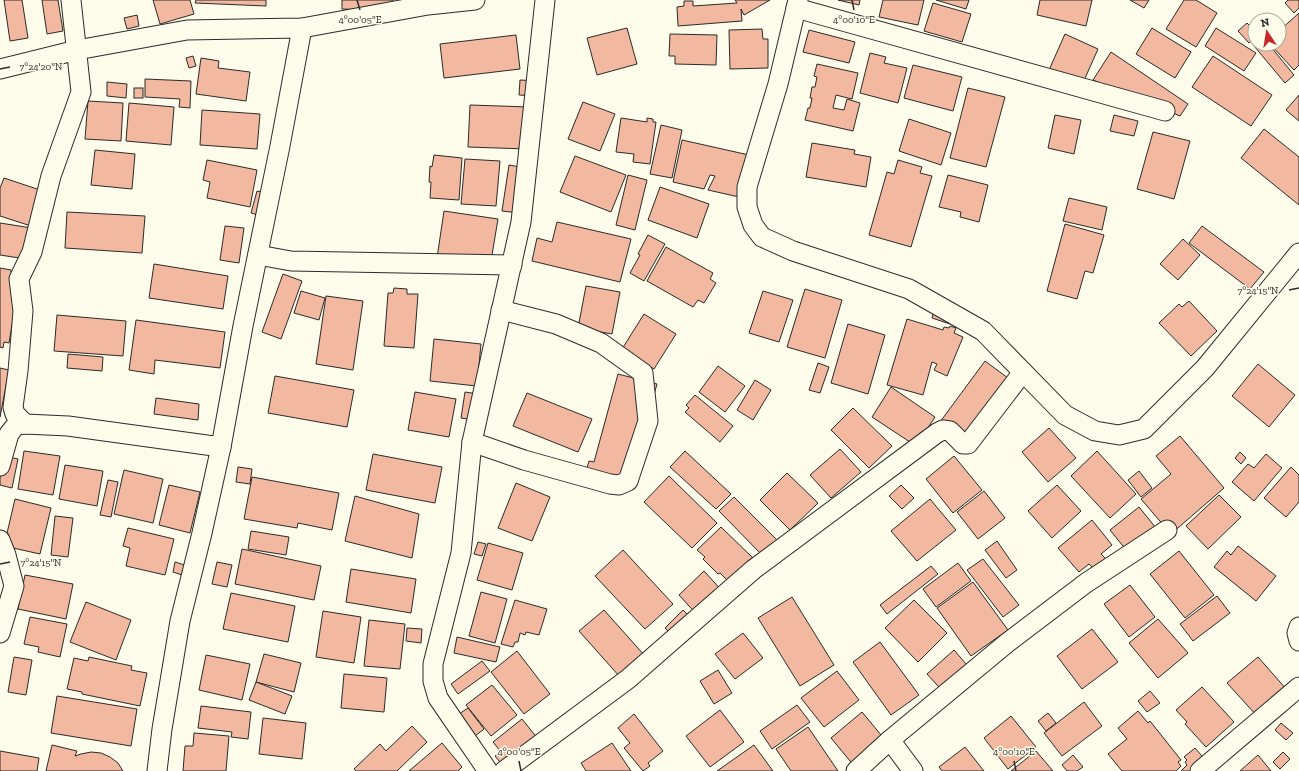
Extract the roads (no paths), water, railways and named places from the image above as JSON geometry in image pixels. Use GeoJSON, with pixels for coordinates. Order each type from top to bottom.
{"type":"FeatureCollection","features":[{"type":"Feature","properties":{"kind":"street"},"geometry":{"type":"LineString","coordinates":[[25,424],[14,414],[13,406],[18,371],[23,311],[19,279],[32,252],[50,176],[81,92],[71,0]]}},
{"type":"Feature","properties":{"kind":"street"},"geometry":{"type":"LineString","coordinates":[[0,69],[77,50],[187,30],[302,28],[429,3],[475,0]]}},
{"type":"Feature","properties":{"kind":"street"},"geometry":{"type":"LineString","coordinates":[[488,771],[438,698],[433,681],[433,664],[461,553],[472,442],[522,222],[545,0]]}},
{"type":"Feature","properties":{"kind":"street"},"geometry":{"type":"LineString","coordinates":[[1165,111],[797,4],[778,84],[747,187],[747,207],[753,225],[762,237],[793,251],[909,289],[983,331],[1065,415],[1096,431],[1119,435],[1144,429],[1205,368],[1298,258]]}},
{"type":"Feature","properties":{"kind":"street"},"geometry":{"type":"LineString","coordinates":[[157,771],[162,729],[180,621],[202,534],[221,447],[302,28]]}},
{"type":"Feature","properties":{"kind":"street"},"geometry":{"type":"LineString","coordinates":[[258,255],[291,261],[512,265]]}},
{"type":"Feature","properties":{"kind":"street"},"geometry":{"type":"LineString","coordinates":[[472,442],[524,460],[610,484],[619,485],[628,481],[648,421],[642,372],[601,343],[556,324],[501,310]]}},
{"type":"Feature","properties":{"kind":"street"},"geometry":{"type":"LineString","coordinates":[[504,771],[628,679],[754,569],[937,433],[943,430],[950,431],[963,444],[968,444],[1023,372]]}},
{"type":"Feature","properties":{"kind":"street"},"geometry":{"type":"LineString","coordinates":[[0,466],[9,434],[16,425],[25,424],[68,426],[221,447]]}},
{"type":"Feature","properties":{"kind":"street"},"geometry":{"type":"LineString","coordinates":[[856,771],[890,740],[1007,643],[1086,582],[1167,530]]}},
{"type":"Feature","properties":{"kind":"street"},"geometry":{"type":"LineString","coordinates":[[0,540],[6,554],[14,586],[0,633]]}},
{"type":"Feature","properties":{"kind":"street"},"geometry":{"type":"LineString","coordinates":[[1299,627],[1297,633],[1299,641]]}},
{"type":"Feature","properties":{"kind":"street"},"geometry":{"type":"LineString","coordinates":[[1208,769],[1299,687]]}},
{"type":"Feature","properties":{"kind":"street"},"geometry":{"type":"LineString","coordinates":[[890,740],[913,771]]}}]}
